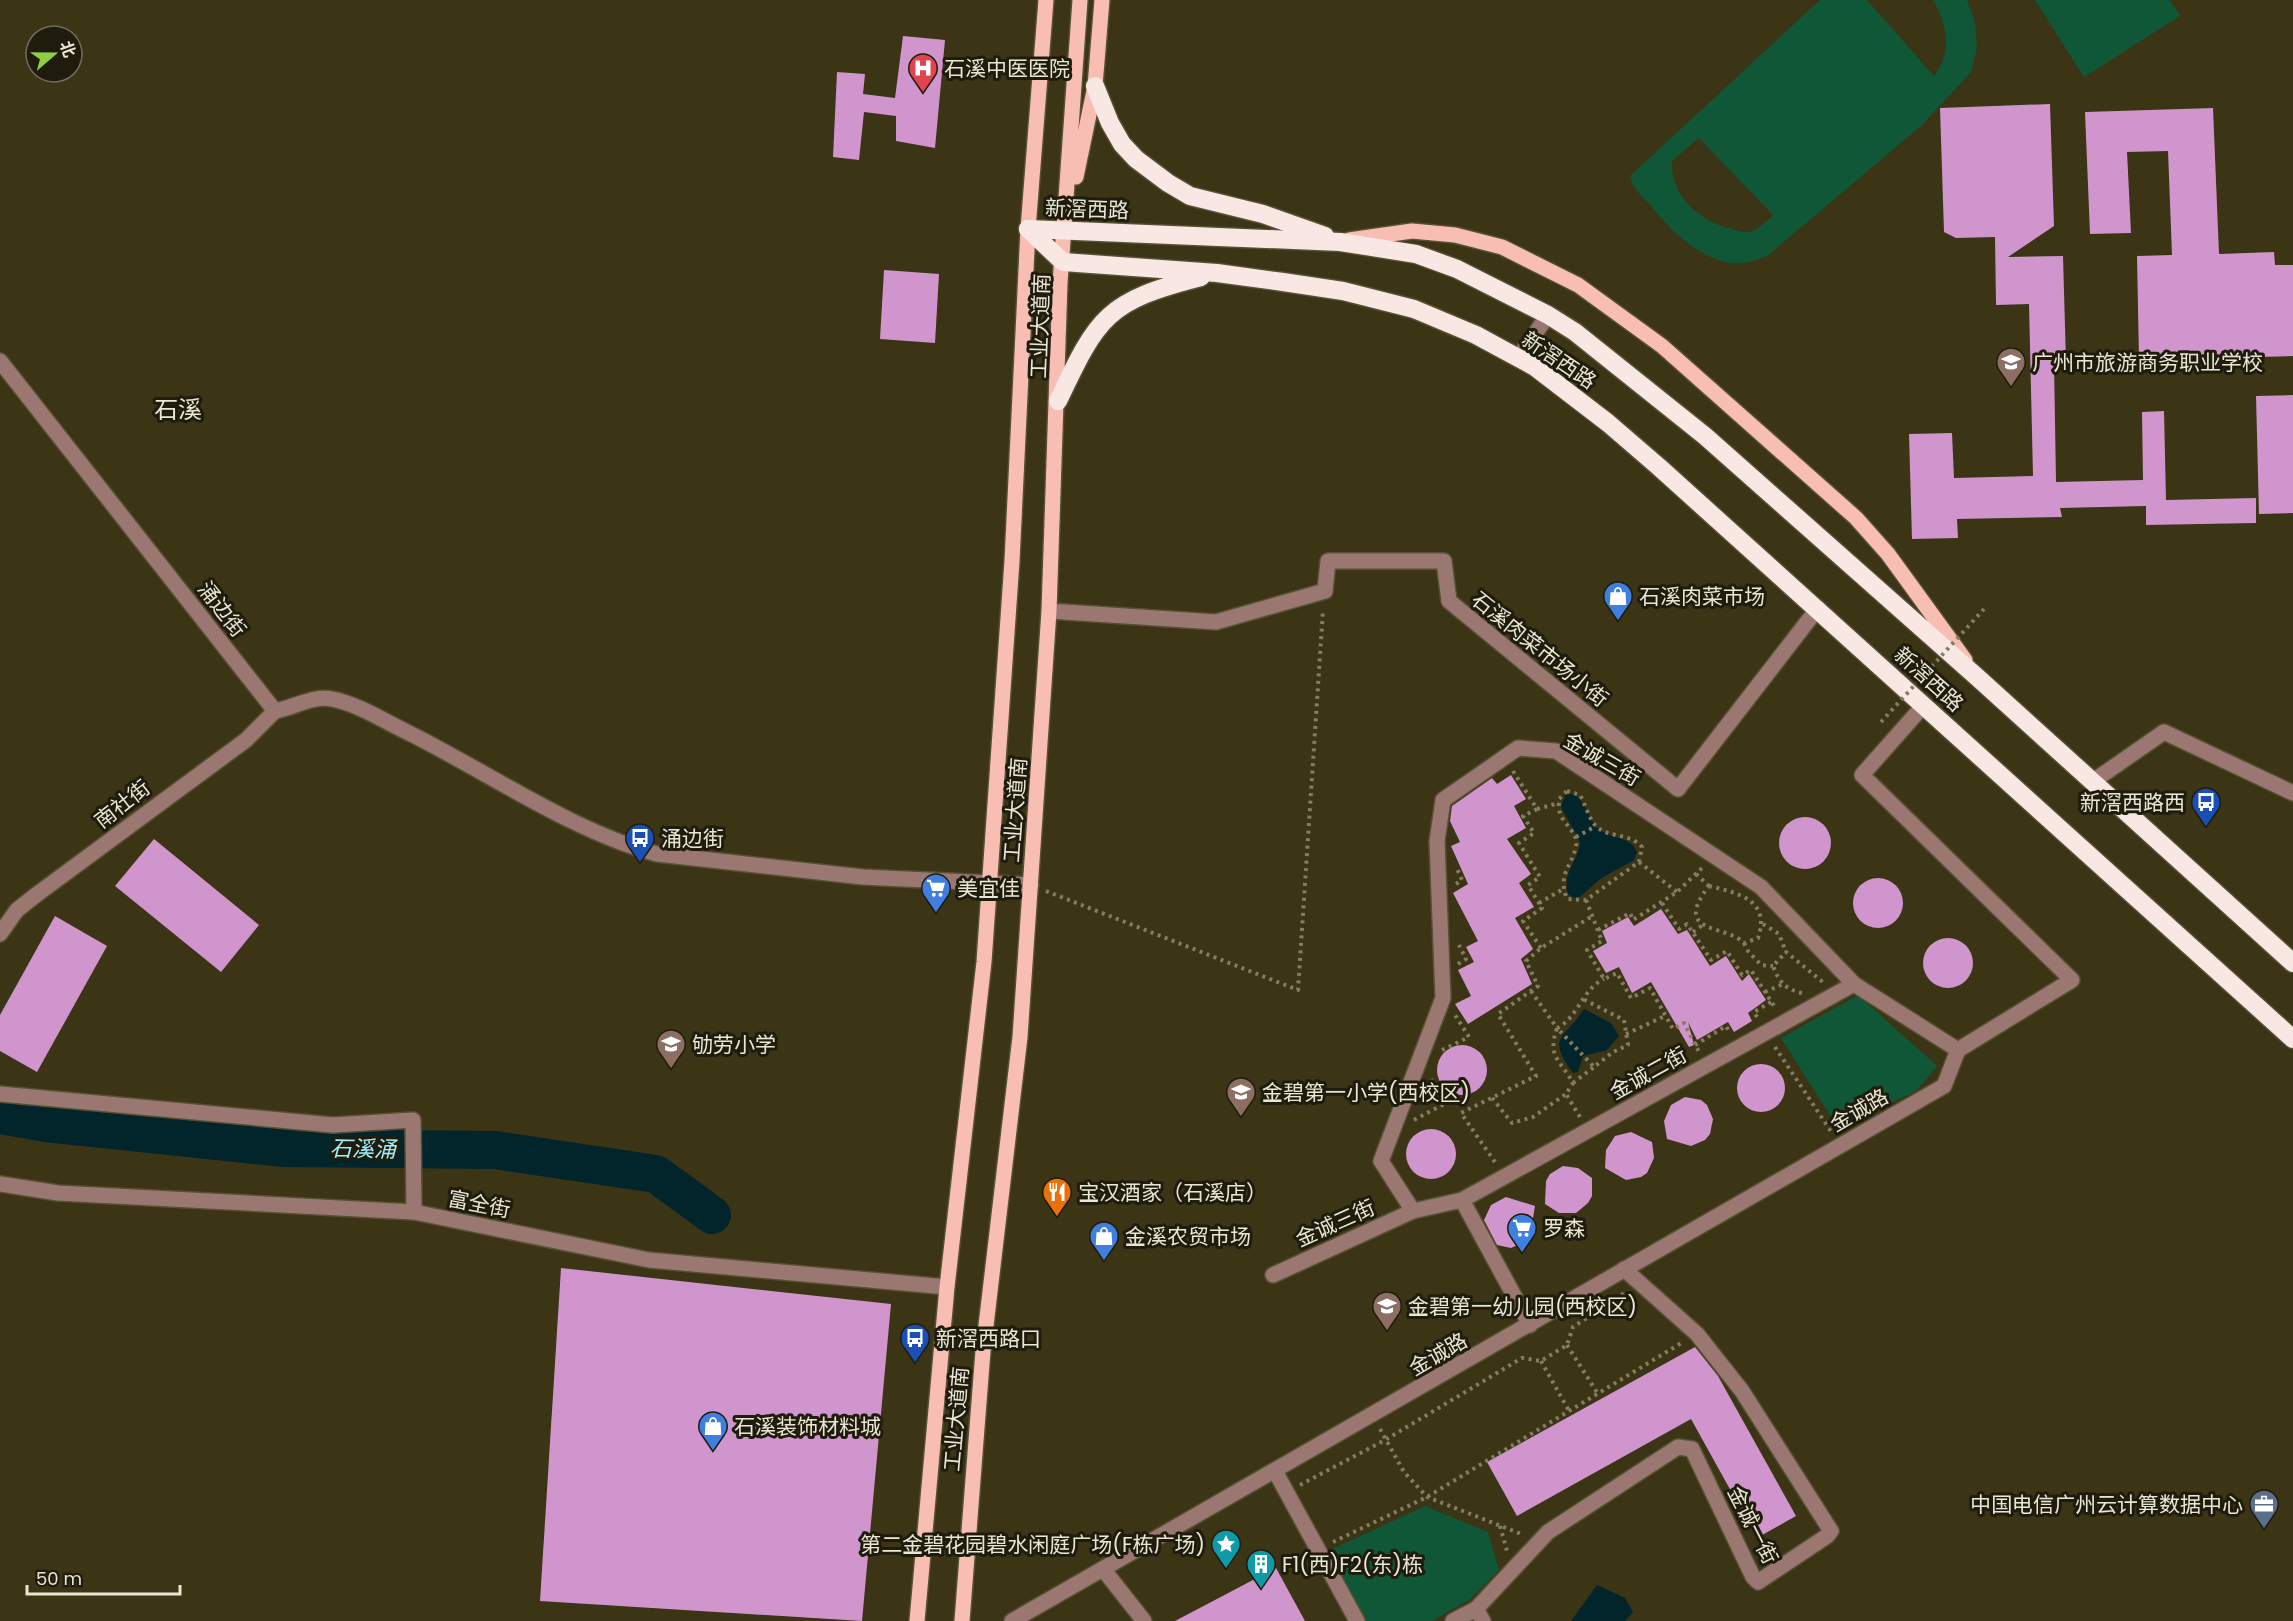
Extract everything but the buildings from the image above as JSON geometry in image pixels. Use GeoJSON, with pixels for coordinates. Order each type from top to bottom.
{"type":"FeatureCollection","features":[{"type":"Feature","properties":{"kind":"highway"},"geometry":{"type":"LineString","coordinates":[[1095,86],[1110,123],[1122,144],[1136,159],[1168,183],[1191,196],[1263,214],[1340,242]]}},
{"type":"Feature","properties":{"kind":"highway","name":"新滘西路"},"geometry":{"type":"LineString","coordinates":[[1028,229],[1340,242],[1426,258],[1457,269],[1548,315],[1575,333],[1705,436],[1977,677],[2293,963]]}},
{"type":"Feature","properties":{"kind":"highway","name":"新滘西路"},"geometry":{"type":"LineString","coordinates":[[1028,229],[1063,262],[1217,273],[1343,291],[1414,309],[1447,322],[1519,357],[1562,386],[1608,423],[1818,608],[2293,1038]]}},
{"type":"Feature","properties":{"kind":"highway"},"geometry":{"type":"LineString","coordinates":[[1058,401],[1085,344],[1099,324],[1111,314],[1131,300],[1152,291],[1217,273]]}},
{"type":"Feature","properties":{"kind":"main road"},"geometry":{"type":"LineString","coordinates":[[917,1621],[947,1287],[959,1195],[990,883],[1012,561],[1028,229],[1046,0]]}},
{"type":"Feature","properties":{"kind":"main road","name":"工业大道南"},"geometry":{"type":"LineString","coordinates":[[962,1621],[983,1351],[1020,1037],[1049,611],[1063,262],[1080,0]]}},
{"type":"Feature","properties":{"kind":"main road"},"geometry":{"type":"LineString","coordinates":[[1065,230],[1095,86],[1102,0]]}},
{"type":"Feature","properties":{"kind":"main road"},"geometry":{"type":"LineString","coordinates":[[1340,242],[1412,231],[1455,235],[1502,247],[1578,285],[1662,346],[1856,518],[1888,554],[1977,677]]}},
{"type":"Feature","properties":{"kind":"street"},"geometry":{"type":"LineString","coordinates":[[1519,357],[1548,315]]}},
{"type":"Feature","properties":{"kind":"street","name":"涌边街"},"geometry":{"type":"LineString","coordinates":[[0,361],[275,711]]}},
{"type":"Feature","properties":{"kind":"street","name":"石溪肉菜市场小街"},"geometry":{"type":"LineString","coordinates":[[1325,591],[1329,561],[1444,561],[1449,601],[1678,789],[1818,608]]}},
{"type":"Feature","properties":{"kind":"street"},"geometry":{"type":"LineString","coordinates":[[1049,611],[1216,622],[1325,591]]}},
{"type":"Feature","properties":{"kind":"street"},"geometry":{"type":"LineString","coordinates":[[275,711],[312,700],[332,698],[426,741],[594,831],[629,847],[657,854],[863,877],[1030,885]]}},
{"type":"Feature","properties":{"kind":"street"},"geometry":{"type":"LineString","coordinates":[[1924,705],[1862,775],[2072,980],[1958,1050]]}},
{"type":"Feature","properties":{"kind":"street","name":"南社街"},"geometry":{"type":"LineString","coordinates":[[0,934],[17,910],[75,868],[156,803],[246,740],[275,711]]}},
{"type":"Feature","properties":{"kind":"street"},"geometry":{"type":"LineString","coordinates":[[2092,782],[2164,732],[2293,793]]}},
{"type":"Feature","properties":{"kind":"street","name":"金诚三街"},"geometry":{"type":"LineString","coordinates":[[1413,1211],[1381,1161],[1443,998],[1437,841],[1443,800],[1518,748],[1556,751],[1716,855],[1761,887],[1854,984],[1958,1050]]}},
{"type":"Feature","properties":{"kind":"street","name":"金诚二街"},"geometry":{"type":"LineString","coordinates":[[1462,1200],[1854,984]]}},
{"type":"Feature","properties":{"kind":"street","name":"金诚路"},"geometry":{"type":"LineString","coordinates":[[1012,1621],[1944,1086],[1958,1050]]}},
{"type":"Feature","properties":{"kind":"street"},"geometry":{"type":"LineString","coordinates":[[0,1094],[333,1125],[413,1120],[414,1212]]}},
{"type":"Feature","properties":{"kind":"street","name":"富全街"},"geometry":{"type":"LineString","coordinates":[[0,1185],[69,1194],[414,1212],[649,1260],[947,1287]]}},
{"type":"Feature","properties":{"kind":"street"},"geometry":{"type":"LineString","coordinates":[[1462,1200],[1530,1325]]}},
{"type":"Feature","properties":{"kind":"street","name":"金诚三街"},"geometry":{"type":"LineString","coordinates":[[1273,1275],[1413,1211],[1462,1200]]}},
{"type":"Feature","properties":{"kind":"street","name":"金诚一街"},"geometry":{"type":"LineString","coordinates":[[1453,1621],[1479,1615],[1513,1570],[1548,1532],[1678,1447],[1692,1449],[1753,1577],[1758,1582],[1827,1536],[1831,1531],[1749,1401],[1697,1334],[1624,1269]]}},
{"type":"Feature","properties":{"kind":"street"},"geometry":{"type":"LineString","coordinates":[[1275,1471],[1357,1621]]}},
{"type":"Feature","properties":{"kind":"street"},"geometry":{"type":"LineString","coordinates":[[1103,1569],[1144,1621]]}},
{"type":"Feature","properties":{"kind":"path"},"geometry":{"type":"LineString","coordinates":[[1030,885],[1298,990],[1325,591]]}},
{"type":"Feature","properties":{"kind":"path"},"geometry":{"type":"LineString","coordinates":[[1881,722],[1984,609]]}},
{"type":"Feature","properties":{"kind":"path"},"geometry":{"type":"LineString","coordinates":[[1505,757],[1537,809]]}},
{"type":"Feature","properties":{"kind":"path"},"geometry":{"type":"LineString","coordinates":[[1567,791],[1580,795],[1596,826],[1611,834],[1635,839],[1642,847],[1639,862],[1586,900],[1568,899],[1563,889],[1567,865],[1576,846],[1577,837],[1559,813],[1559,803],[1567,791]]}},
{"type":"Feature","properties":{"kind":"path"},"geometry":{"type":"LineString","coordinates":[[1541,948],[1523,921],[1542,908],[1528,885],[1540,877],[1519,843],[1534,833],[1523,816],[1537,809],[1559,803]]}},
{"type":"Feature","properties":{"kind":"path"},"geometry":{"type":"LineString","coordinates":[[1577,837],[1596,826]]}},
{"type":"Feature","properties":{"kind":"path"},"geometry":{"type":"LineString","coordinates":[[1598,930],[1630,913],[1634,920],[1662,903],[1716,855]]}},
{"type":"Feature","properties":{"kind":"path"},"geometry":{"type":"LineString","coordinates":[[1639,862],[1677,892]]}},
{"type":"Feature","properties":{"kind":"path"},"geometry":{"type":"LineString","coordinates":[[1696,874],[1709,886],[1745,896],[1758,908],[1763,924],[1758,938],[1744,943],[1703,925],[1697,913],[1699,899],[1709,886]]}},
{"type":"Feature","properties":{"kind":"path"},"geometry":{"type":"LineString","coordinates":[[1539,903],[1563,889]]}},
{"type":"Feature","properties":{"kind":"path"},"geometry":{"type":"LineString","coordinates":[[1586,900],[1594,915],[1602,940],[1587,950],[1604,980]]}},
{"type":"Feature","properties":{"kind":"path"},"geometry":{"type":"LineString","coordinates":[[1662,903],[1679,929],[1687,924],[1711,960],[1727,951],[1742,975],[1751,970],[1784,1022]]}},
{"type":"Feature","properties":{"kind":"path"},"geometry":{"type":"LineString","coordinates":[[1504,1176],[1461,1113],[1536,1077],[1498,1014],[1538,986],[1526,961],[1541,948],[1594,915]]}},
{"type":"Feature","properties":{"kind":"path"},"geometry":{"type":"LineString","coordinates":[[1763,924],[1779,934],[1786,952],[1817,975],[1825,985]]}},
{"type":"Feature","properties":{"kind":"path"},"geometry":{"type":"LineString","coordinates":[[1693,932],[1703,925]]}},
{"type":"Feature","properties":{"kind":"path"},"geometry":{"type":"LineString","coordinates":[[1744,943],[1761,965],[1773,966]]}},
{"type":"Feature","properties":{"kind":"path"},"geometry":{"type":"LineString","coordinates":[[1773,966],[1786,952]]}},
{"type":"Feature","properties":{"kind":"path"},"geometry":{"type":"LineString","coordinates":[[1773,966],[1789,990],[1805,994]]}},
{"type":"Feature","properties":{"kind":"path"},"geometry":{"type":"LineString","coordinates":[[1573,1083],[1556,1058],[1551,1046],[1557,1028],[1566,1024],[1593,984],[1617,973],[1631,998],[1650,988],[1672,1029],[1684,1023],[1706,1065]]}},
{"type":"Feature","properties":{"kind":"path"},"geometry":{"type":"LineString","coordinates":[[1765,992],[1783,984]]}},
{"type":"Feature","properties":{"kind":"path"},"geometry":{"type":"LineString","coordinates":[[1531,991],[1557,1028],[1593,1067]]}},
{"type":"Feature","properties":{"kind":"path"},"geometry":{"type":"LineString","coordinates":[[1492,1098],[1512,1123],[1533,1117],[1566,1094],[1573,1083],[1593,1067],[1613,1052],[1628,1045],[1624,1020],[1584,999]]}},
{"type":"Feature","properties":{"kind":"path"},"geometry":{"type":"LineString","coordinates":[[1626,1034],[1665,1016]]}},
{"type":"Feature","properties":{"kind":"path"},"geometry":{"type":"LineString","coordinates":[[1766,1033],[1840,1145]]}},
{"type":"Feature","properties":{"kind":"path"},"geometry":{"type":"LineString","coordinates":[[1566,1094],[1588,1131]]}},
{"type":"Feature","properties":{"kind":"path"},"geometry":{"type":"LineString","coordinates":[[1287,1492],[1385,1440],[1522,1358],[1541,1361],[1567,1345],[1573,1327],[1639,1283]]}},
{"type":"Feature","properties":{"kind":"path"},"geometry":{"type":"LineString","coordinates":[[1318,1549],[1427,1497],[1697,1334]]}},
{"type":"Feature","properties":{"kind":"path"},"geometry":{"type":"LineString","coordinates":[[1567,1345],[1598,1394]]}},
{"type":"Feature","properties":{"kind":"path"},"geometry":{"type":"LineString","coordinates":[[1541,1361],[1569,1411]]}},
{"type":"Feature","properties":{"kind":"path"},"geometry":{"type":"LineString","coordinates":[[1372,1416],[1404,1472],[1427,1497],[1540,1541]]}},
{"type":"Feature","properties":{"kind":"path"},"geometry":{"type":"LineString","coordinates":[[1500,1526],[1513,1570]]}},
{"type":"Feature","properties":{"kind":"green space"},"geometry":{"type":"Polygon","coordinates":[[[1820,0],[1867,0],[1934,76],[1944,57],[1946,38],[1942,19],[1933,0],[1967,0],[1975,22],[1977,48],[1971,72],[1921,126],[1767,256],[1744,263],[1730,263],[1704,254],[1669,226],[1638,192],[1630,176],[1820,0]],[[1699,138],[1672,161],[1676,186],[1682,196],[1689,206],[1709,220],[1735,230],[1749,232],[1760,227],[1773,215],[1699,138]]]}},
{"type":"Feature","properties":{"kind":"green space"},"geometry":{"type":"Polygon","coordinates":[[[2035,0],[2170,0],[2180,16],[2084,77],[2035,0]]]}},
{"type":"Feature","properties":{"kind":"green space"},"geometry":{"type":"Polygon","coordinates":[[[1858,995],[1937,1066],[1916,1091],[1838,1128],[1781,1038],[1858,995]]]}},
{"type":"Feature","properties":{"kind":"green space"},"geometry":{"type":"Polygon","coordinates":[[[1425,1506],[1488,1532],[1499,1570],[1469,1600],[1432,1621],[1364,1621],[1328,1551],[1425,1506]]]}},
{"type":"Feature","properties":{"kind":"water"},"geometry":{"type":"Polygon","coordinates":[[[1573,794],[1586,808],[1592,821],[1600,830],[1629,842],[1637,852],[1634,860],[1600,879],[1580,897],[1573,898],[1568,894],[1567,878],[1580,842],[1561,807],[1565,795],[1573,794]]]}},
{"type":"Feature","properties":{"kind":"water"},"geometry":{"type":"Polygon","coordinates":[[[1584,1009],[1611,1023],[1619,1036],[1607,1050],[1583,1056],[1578,1072],[1573,1073],[1559,1045],[1565,1033],[1584,1009]]]}},
{"type":"Feature","properties":{"kind":"water"},"geometry":{"type":"Polygon","coordinates":[[[1597,1585],[1625,1598],[1633,1612],[1625,1621],[1571,1621],[1597,1585]]]}},
{"type":"Feature","properties":{"kind":"waterway","name":"石溪涌"},"geometry":{"type":"LineString","coordinates":[[0,1115],[46,1123],[283,1148],[495,1150],[656,1174],[712,1215]]}},
{"type":"Feature","properties":{"kind":"place","name":"石溪中医医院"},"geometry":{"type":"Point","coordinates":[923,94]}},
{"type":"Feature","properties":{"kind":"place","name":"广州市旅游商务职业学校"},"geometry":{"type":"Point","coordinates":[2011,388]}},
{"type":"Feature","properties":{"kind":"place","name":"石溪肉菜市场"},"geometry":{"type":"Point","coordinates":[1618,622]}},
{"type":"Feature","properties":{"kind":"place","name":"新滘西路西"},"geometry":{"type":"Point","coordinates":[2206,828]}},
{"type":"Feature","properties":{"kind":"place","name":"涌边街"},"geometry":{"type":"Point","coordinates":[640,864]}},
{"type":"Feature","properties":{"kind":"place","name":"美宜佳"},"geometry":{"type":"Point","coordinates":[936,914]}},
{"type":"Feature","properties":{"kind":"place","name":"劬劳小学"},"geometry":{"type":"Point","coordinates":[671,1070]}},
{"type":"Feature","properties":{"kind":"place","name":"金碧第一小学(西校区)"},"geometry":{"type":"Point","coordinates":[1241,1118]}},
{"type":"Feature","properties":{"kind":"place","name":"宝汉酒家（石溪店）"},"geometry":{"type":"Point","coordinates":[1057,1218]}},
{"type":"Feature","properties":{"kind":"place","name":"罗森"},"geometry":{"type":"Point","coordinates":[1522,1254]}},
{"type":"Feature","properties":{"kind":"place","name":"金溪农贸市场"},"geometry":{"type":"Point","coordinates":[1104,1262]}},
{"type":"Feature","properties":{"kind":"place","name":"金碧第一幼儿园(西校区)"},"geometry":{"type":"Point","coordinates":[1387,1332]}},
{"type":"Feature","properties":{"kind":"place","name":"新滘西路口"},"geometry":{"type":"Point","coordinates":[915,1364]}},
{"type":"Feature","properties":{"kind":"place","name":"石溪装饰材料城"},"geometry":{"type":"Point","coordinates":[713,1452]}},
{"type":"Feature","properties":{"kind":"place","name":"中国电信广州云计算数据中心"},"geometry":{"type":"Point","coordinates":[2264,1530]}},
{"type":"Feature","properties":{"kind":"place","name":"第二金碧花园碧水闲庭广场(F栋广场)"},"geometry":{"type":"Point","coordinates":[1226,1570]}},
{"type":"Feature","properties":{"kind":"place","name":"F1(西)F2(东)栋"},"geometry":{"type":"Point","coordinates":[1261,1590]}},
{"type":"Feature","properties":{"kind":"district","name":"石溪"},"geometry":{"type":"Point","coordinates":[178,409]}}]}
